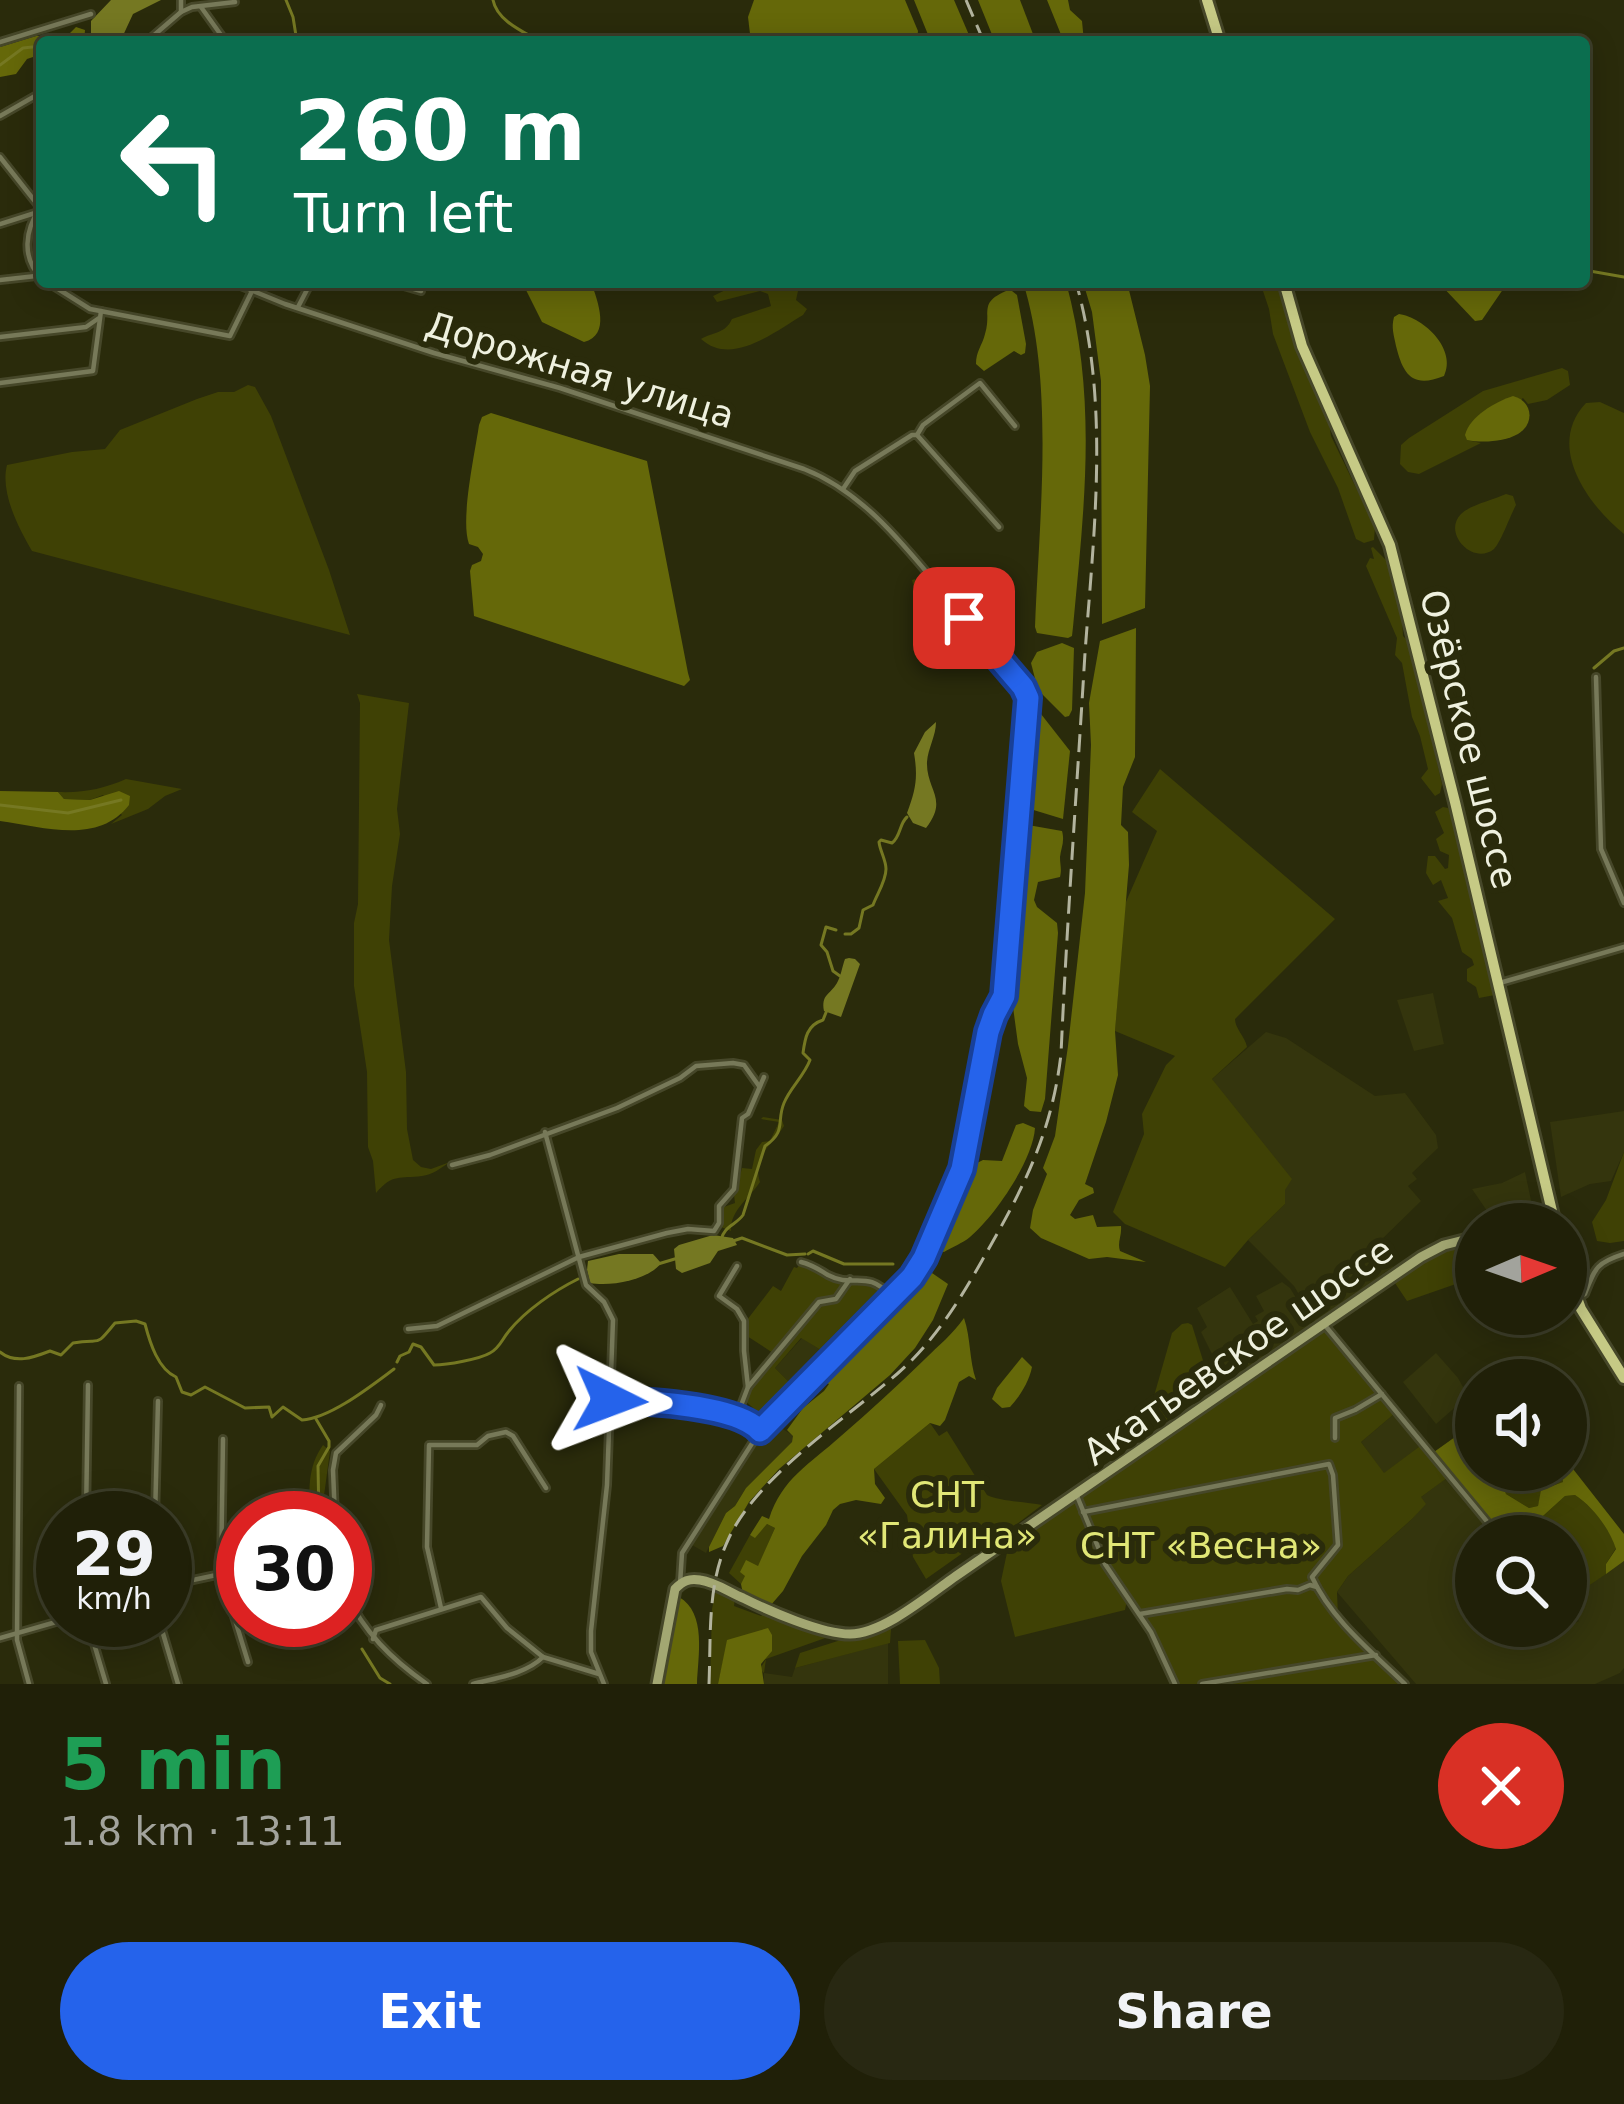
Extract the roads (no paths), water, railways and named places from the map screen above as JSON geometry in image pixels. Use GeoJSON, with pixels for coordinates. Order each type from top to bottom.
{"type":"FeatureCollection","features":[{"type":"Feature","properties":{"kind":"main road"},"geometry":{"type":"LineString","coordinates":[[1207,0],[1218,36]]}},
{"type":"Feature","properties":{"kind":"main road","name":"Озёрское шоссе"},"geometry":{"type":"LineString","coordinates":[[1285,288],[1302,346],[1390,545],[1550,1203]]}},
{"type":"Feature","properties":{"kind":"main road","name":"Акатьевское шоссе"},"geometry":{"type":"LineString","coordinates":[[680,1584],[706,1581],[778,1614],[845,1634],[869,1630],[891,1620],[1436,1248],[1455,1243]]}},
{"type":"Feature","properties":{"kind":"main road"},"geometry":{"type":"LineString","coordinates":[[1587,1316],[1624,1378]]}},
{"type":"Feature","properties":{"kind":"main road"},"geometry":{"type":"LineString","coordinates":[[657,1684],[675,1589],[680,1584]]}},
{"type":"Feature","properties":{"kind":"street"},"geometry":{"type":"LineString","coordinates":[[181,0],[182,12]]}},
{"type":"Feature","properties":{"kind":"street"},"geometry":{"type":"LineString","coordinates":[[153,36],[182,12],[235,2]]}},
{"type":"Feature","properties":{"kind":"street"},"geometry":{"type":"LineString","coordinates":[[201,8],[222,36]]}},
{"type":"Feature","properties":{"kind":"street"},"geometry":{"type":"LineString","coordinates":[[0,42],[91,14]]}},
{"type":"Feature","properties":{"kind":"street"},"geometry":{"type":"LineString","coordinates":[[0,116],[36,95]]}},
{"type":"Feature","properties":{"kind":"street"},"geometry":{"type":"LineString","coordinates":[[0,157],[36,206]]}},
{"type":"Feature","properties":{"kind":"street"},"geometry":{"type":"LineString","coordinates":[[0,224],[36,211]]}},
{"type":"Feature","properties":{"kind":"street"},"geometry":{"type":"LineString","coordinates":[[36,217],[27,250],[36,271]]}},
{"type":"Feature","properties":{"kind":"street"},"geometry":{"type":"LineString","coordinates":[[0,280],[36,279]]}},
{"type":"Feature","properties":{"kind":"street"},"geometry":{"type":"LineString","coordinates":[[56,288],[100,314],[230,336],[252,291]]}},
{"type":"Feature","properties":{"kind":"street","name":"Дорожная улица"},"geometry":{"type":"LineString","coordinates":[[248,288],[434,353],[560,388],[804,469],[843,489],[867,507],[924,570],[1028,698],[1004,996],[988,1032],[962,1169],[919,1269],[760,1431],[682,1553],[680,1584]]}},
{"type":"Feature","properties":{"kind":"street"},"geometry":{"type":"LineString","coordinates":[[298,308],[308,288]]}},
{"type":"Feature","properties":{"kind":"street"},"geometry":{"type":"LineString","coordinates":[[409,288],[421,292]]}},
{"type":"Feature","properties":{"kind":"street"},"geometry":{"type":"LineString","coordinates":[[0,337],[86,326],[100,314]]}},
{"type":"Feature","properties":{"kind":"street"},"geometry":{"type":"LineString","coordinates":[[0,382],[93,371],[100,314]]}},
{"type":"Feature","properties":{"kind":"street"},"geometry":{"type":"LineString","coordinates":[[917,435],[923,424],[980,382],[1015,426]]}},
{"type":"Feature","properties":{"kind":"street"},"geometry":{"type":"LineString","coordinates":[[843,489],[855,471],[917,435]]}},
{"type":"Feature","properties":{"kind":"street"},"geometry":{"type":"LineString","coordinates":[[917,435],[999,527]]}},
{"type":"Feature","properties":{"kind":"street"},"geometry":{"type":"LineString","coordinates":[[1596,676],[1601,849],[1623,897]]}},
{"type":"Feature","properties":{"kind":"street"},"geometry":{"type":"LineString","coordinates":[[1498,983],[1624,947]]}},
{"type":"Feature","properties":{"kind":"street"},"geometry":{"type":"LineString","coordinates":[[452,1165],[617,1108],[696,1066],[744,1065],[760,1086]]}},
{"type":"Feature","properties":{"kind":"street"},"geometry":{"type":"LineString","coordinates":[[408,1329],[436,1326],[579,1257],[667,1233],[714,1231],[719,1206],[734,1189],[742,1118],[764,1077]]}},
{"type":"Feature","properties":{"kind":"street"},"geometry":{"type":"LineString","coordinates":[[545,1133],[586,1285],[604,1301],[613,1320],[607,1485],[591,1631],[591,1652],[604,1684]]}},
{"type":"Feature","properties":{"kind":"street"},"geometry":{"type":"LineString","coordinates":[[1587,1288],[1593,1270],[1624,1254]]}},
{"type":"Feature","properties":{"kind":"street"},"geometry":{"type":"LineString","coordinates":[[801,1262],[828,1274],[876,1282],[892,1297]]}},
{"type":"Feature","properties":{"kind":"street"},"geometry":{"type":"LineString","coordinates":[[736,1266],[719,1296],[737,1309],[744,1322],[748,1387]]}},
{"type":"Feature","properties":{"kind":"street"},"geometry":{"type":"LineString","coordinates":[[737,1416],[748,1387],[819,1302],[836,1299],[850,1279]]}},
{"type":"Feature","properties":{"kind":"street"},"geometry":{"type":"LineString","coordinates":[[1323,1323],[1482,1515]]}},
{"type":"Feature","properties":{"kind":"street"},"geometry":{"type":"LineString","coordinates":[[19,1385],[17,1633],[29,1684]]}},
{"type":"Feature","properties":{"kind":"street"},"geometry":{"type":"LineString","coordinates":[[86,1491],[88,1385]]}},
{"type":"Feature","properties":{"kind":"street"},"geometry":{"type":"LineString","coordinates":[[1335,1438],[1335,1418],[1382,1394]]}},
{"type":"Feature","properties":{"kind":"street"},"geometry":{"type":"LineString","coordinates":[[610,1400],[675,1404],[737,1416],[752,1421],[760,1431]]}},
{"type":"Feature","properties":{"kind":"street"},"geometry":{"type":"LineString","coordinates":[[156,1491],[158,1401]]}},
{"type":"Feature","properties":{"kind":"street"},"geometry":{"type":"LineString","coordinates":[[334,1491],[336,1453],[381,1405]]}},
{"type":"Feature","properties":{"kind":"street"},"geometry":{"type":"LineString","coordinates":[[442,1608],[427,1547],[429,1445],[477,1445],[488,1436],[506,1432],[546,1488]]}},
{"type":"Feature","properties":{"kind":"street"},"geometry":{"type":"LineString","coordinates":[[222,1491],[223,1439]]}},
{"type":"Feature","properties":{"kind":"street"},"geometry":{"type":"LineString","coordinates":[[1083,1512],[1329,1464],[1338,1545],[1312,1577],[1337,1616],[1405,1684]]}},
{"type":"Feature","properties":{"kind":"street"},"geometry":{"type":"LineString","coordinates":[[1077,1496],[1114,1581],[1150,1632],[1174,1684]]}},
{"type":"Feature","properties":{"kind":"street"},"geometry":{"type":"LineString","coordinates":[[1139,1615],[1317,1587]]}},
{"type":"Feature","properties":{"kind":"street"},"geometry":{"type":"LineString","coordinates":[[427,1684],[373,1639],[376,1630],[481,1597],[507,1628],[543,1657],[599,1674]]}},
{"type":"Feature","properties":{"kind":"street"},"geometry":{"type":"LineString","coordinates":[[0,1638],[36,1628]]}},
{"type":"Feature","properties":{"kind":"street"},"geometry":{"type":"LineString","coordinates":[[95,1647],[106,1684]]}},
{"type":"Feature","properties":{"kind":"street"},"geometry":{"type":"LineString","coordinates":[[167,1647],[178,1684]]}},
{"type":"Feature","properties":{"kind":"street"},"geometry":{"type":"LineString","coordinates":[[243,1647],[248,1662]]}},
{"type":"Feature","properties":{"kind":"street"},"geometry":{"type":"LineString","coordinates":[[1202,1684],[1376,1655]]}},
{"type":"Feature","properties":{"kind":"street"},"geometry":{"type":"LineString","coordinates":[[472,1684],[528,1668],[543,1657]]}},
{"type":"Feature","properties":{"kind":"waterway"},"geometry":{"type":"LineString","coordinates":[[286,0],[296,36]]}},
{"type":"Feature","properties":{"kind":"waterway"},"geometry":{"type":"LineString","coordinates":[[493,0],[505,20],[530,36]]}},
{"type":"Feature","properties":{"kind":"waterway"},"geometry":{"type":"LineString","coordinates":[[0,65],[23,48],[36,47]]}},
{"type":"Feature","properties":{"kind":"waterway"},"geometry":{"type":"LineString","coordinates":[[1590,271],[1624,277]]}},
{"type":"Feature","properties":{"kind":"waterway"},"geometry":{"type":"LineString","coordinates":[[1594,668],[1624,648]]}},
{"type":"Feature","properties":{"kind":"waterway"},"geometry":{"type":"LineString","coordinates":[[0,805],[68,813],[121,800]]}},
{"type":"Feature","properties":{"kind":"waterway"},"geometry":{"type":"LineString","coordinates":[[845,934],[859,928],[863,910],[873,905],[883,883],[886,866],[879,842],[892,843],[907,817]]}},
{"type":"Feature","properties":{"kind":"waterway"},"geometry":{"type":"LineString","coordinates":[[836,930],[826,927],[821,945],[840,976]]}},
{"type":"Feature","properties":{"kind":"waterway"},"geometry":{"type":"LineString","coordinates":[[721,1240],[743,1215],[765,1146],[776,1136],[784,1103],[810,1060],[803,1053],[808,1033],[827,1010]]}},
{"type":"Feature","properties":{"kind":"waterway"},"geometry":{"type":"LineString","coordinates":[[733,1241],[742,1238],[787,1255],[805,1254]]}},
{"type":"Feature","properties":{"kind":"waterway"},"geometry":{"type":"LineString","coordinates":[[808,1254],[813,1251],[844,1264],[893,1264]]}},
{"type":"Feature","properties":{"kind":"waterway"},"geometry":{"type":"LineString","coordinates":[[658,1264],[678,1258]]}},
{"type":"Feature","properties":{"kind":"waterway"},"geometry":{"type":"LineString","coordinates":[[397,1362],[413,1344],[434,1365],[485,1355],[532,1308],[578,1279]]}},
{"type":"Feature","properties":{"kind":"waterway"},"geometry":{"type":"LineString","coordinates":[[0,1352],[18,1359],[50,1351],[61,1355],[73,1343],[100,1340],[115,1323],[136,1321],[145,1324],[156,1355],[176,1377],[182,1392],[191,1395],[205,1387],[245,1408],[269,1407],[272,1417],[283,1407],[302,1420],[338,1407],[394,1369]]}},
{"type":"Feature","properties":{"kind":"waterway"},"geometry":{"type":"LineString","coordinates":[[316,1419],[329,1441],[318,1466],[318,1491]]}},
{"type":"Feature","properties":{"kind":"waterway"},"geometry":{"type":"LineString","coordinates":[[362,1649],[380,1678],[390,1684]]}},
{"type":"Feature","properties":{"kind":"railway"},"geometry":{"type":"LineString","coordinates":[[966,0],[981,36]]}},
{"type":"Feature","properties":{"kind":"railway"},"geometry":{"type":"LineString","coordinates":[[709,1684],[716,1575],[741,1517],[780,1472],[897,1374],[934,1334],[1011,1208],[1051,1109],[1061,1054],[1097,467],[1093,374],[1077,288]]}},
{"type":"Feature","properties":{"kind":"park label","name":"СНТ «Галина»"},"geometry":{"type":"Point","coordinates":[947,1514]}},
{"type":"Feature","properties":{"kind":"park label","name":"СНТ «Весна»"},"geometry":{"type":"Point","coordinates":[1201,1545]}}]}
